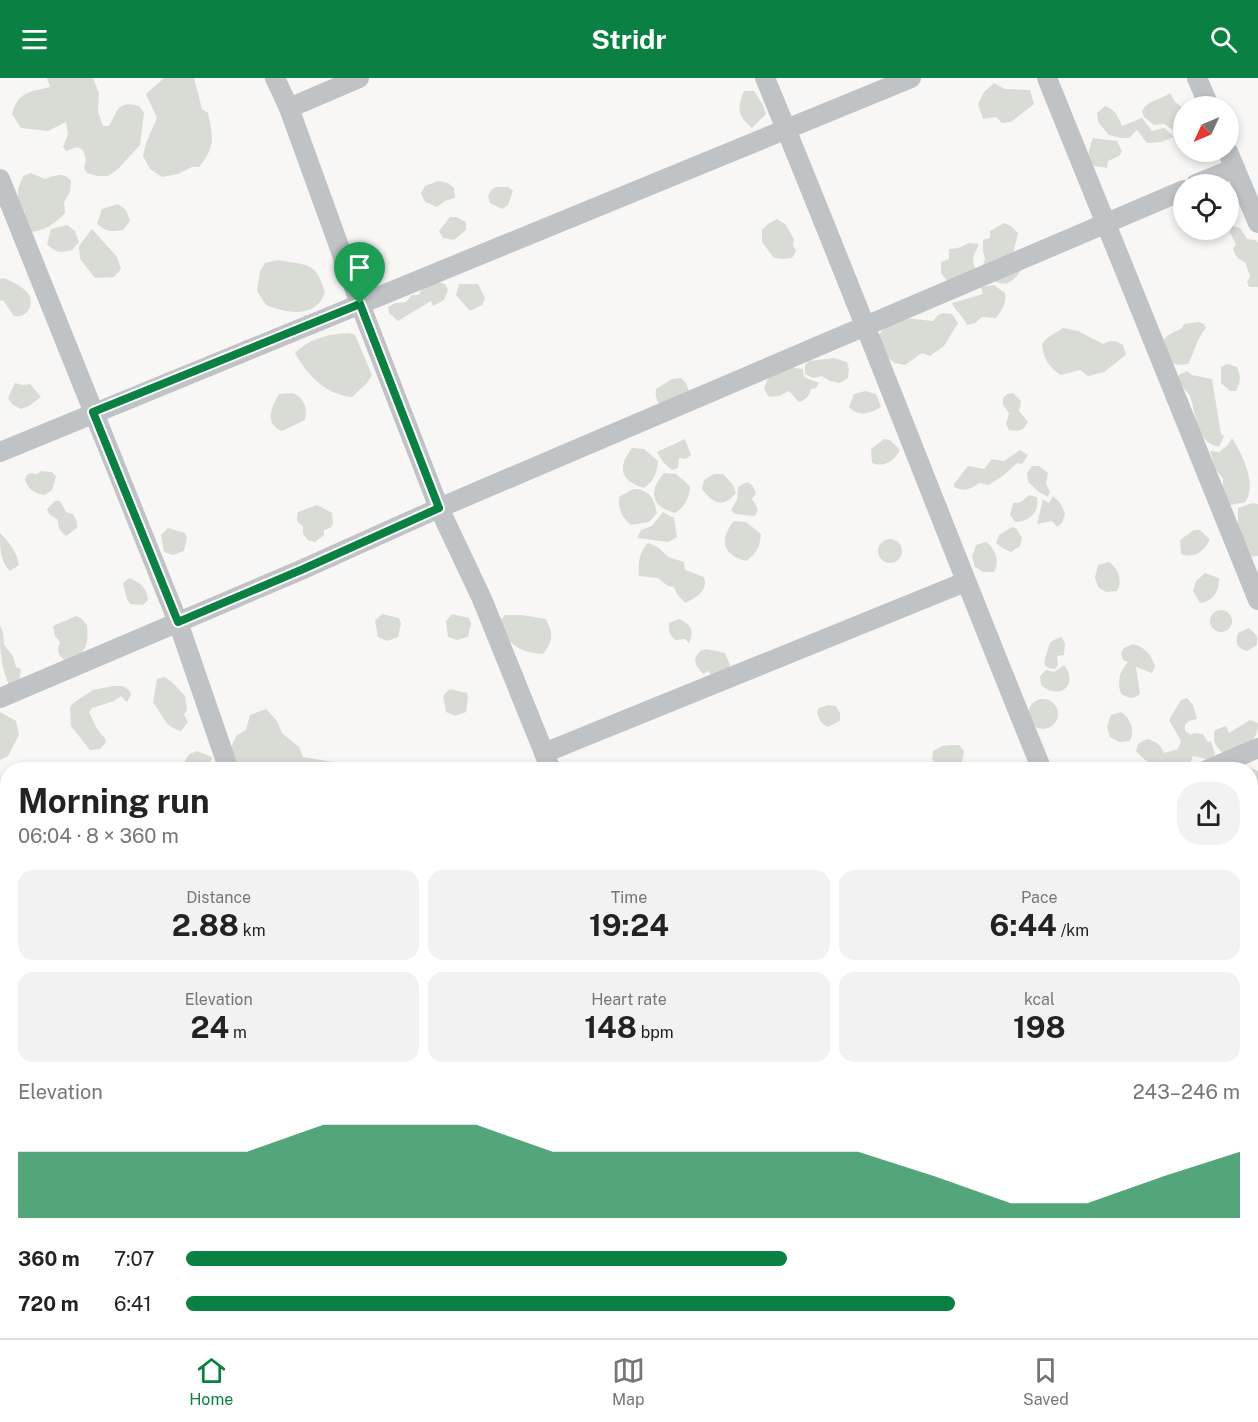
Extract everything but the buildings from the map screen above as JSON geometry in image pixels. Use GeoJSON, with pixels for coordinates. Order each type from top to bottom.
{"type":"FeatureCollection","features":[{"type":"Feature","properties":{"kind":"street"},"geometry":{"type":"LineString","coordinates":[[275,78],[289,108],[360,304],[439,508],[482,599],[548,761],[965,582]]}},
{"type":"Feature","properties":{"kind":"street"},"geometry":{"type":"LineString","coordinates":[[289,108],[359,78]]}},
{"type":"Feature","properties":{"kind":"street"},"geometry":{"type":"LineString","coordinates":[[765,78],[866,324],[965,582],[1038,762]]}},
{"type":"Feature","properties":{"kind":"street"},"geometry":{"type":"LineString","coordinates":[[0,452],[911,78]]}},
{"type":"Feature","properties":{"kind":"street"},"geometry":{"type":"LineString","coordinates":[[1047,78],[1258,600]]}},
{"type":"Feature","properties":{"kind":"street"},"geometry":{"type":"LineString","coordinates":[[1197,78],[1205,96]]}},
{"type":"Feature","properties":{"kind":"street"},"geometry":{"type":"LineString","coordinates":[[1211,174],[1228,162]]}},
{"type":"Feature","properties":{"kind":"street"},"geometry":{"type":"LineString","coordinates":[[1232,162],[1252,193],[1258,223]]}},
{"type":"Feature","properties":{"kind":"street"},"geometry":{"type":"LineString","coordinates":[[0,179],[6,211],[93,412],[178,622],[227,762]]}},
{"type":"Feature","properties":{"kind":"street"},"geometry":{"type":"LineString","coordinates":[[0,698],[301,570],[866,324],[1173,195]]}},
{"type":"Feature","properties":{"kind":"street"},"geometry":{"type":"LineString","coordinates":[[1226,762],[1258,748]]}},
{"type":"Feature","properties":{"kind":"shaded area"},"geometry":{"type":"Polygon","coordinates":[[[47,78],[93,78],[99,93],[98,112],[103,126],[109,126],[122,106],[139,106],[144,113],[140,145],[118,169],[108,176],[87,173],[84,168],[86,160],[83,150],[77,147],[66,151],[63,147],[68,134],[66,122],[48,131],[21,128],[12,114],[18,101],[26,94],[50,87],[47,78]]]}},
{"type":"Feature","properties":{"kind":"shaded area"},"geometry":{"type":"Polygon","coordinates":[[[164,78],[194,78],[202,109],[208,113],[212,142],[208,154],[199,167],[192,167],[178,174],[162,177],[150,169],[143,156],[157,118],[146,94],[164,78]]]}},
{"type":"Feature","properties":{"kind":"shaded area"},"geometry":{"type":"Polygon","coordinates":[[[994,83],[1005,89],[1030,90],[1034,104],[1011,122],[1002,123],[996,117],[983,119],[978,104],[984,92],[994,83]]]}},
{"type":"Feature","properties":{"kind":"shaded area"},"geometry":{"type":"Polygon","coordinates":[[[744,91],[754,91],[766,114],[752,128],[741,116],[740,102],[744,91]]]}},
{"type":"Feature","properties":{"kind":"shaded area"},"geometry":{"type":"Polygon","coordinates":[[[1170,93],[1173,98],[1173,130],[1164,124],[1154,125],[1144,117],[1142,111],[1145,107],[1170,93]]]}},
{"type":"Feature","properties":{"kind":"shaded area"},"geometry":{"type":"Polygon","coordinates":[[[1105,106],[1114,111],[1122,126],[1142,118],[1152,131],[1164,128],[1173,137],[1161,142],[1147,143],[1137,130],[1129,138],[1109,135],[1098,122],[1097,113],[1105,106]]]}},
{"type":"Feature","properties":{"kind":"shaded area"},"geometry":{"type":"Polygon","coordinates":[[[1093,138],[1117,141],[1122,151],[1119,156],[1108,161],[1107,168],[1094,166],[1091,162],[1089,152],[1093,138]]]}},
{"type":"Feature","properties":{"kind":"shaded area"},"geometry":{"type":"Polygon","coordinates":[[[31,173],[45,179],[62,175],[71,181],[70,192],[64,202],[65,213],[48,227],[28,232],[23,222],[25,212],[18,207],[18,189],[23,176],[31,173]]]}},
{"type":"Feature","properties":{"kind":"shaded area"},"geometry":{"type":"Polygon","coordinates":[[[438,181],[448,183],[454,188],[455,198],[437,207],[425,202],[421,193],[425,186],[438,181]]]}},
{"type":"Feature","properties":{"kind":"shaded area"},"geometry":{"type":"Polygon","coordinates":[[[496,187],[508,187],[513,191],[508,205],[502,209],[490,203],[488,196],[496,187]]]}},
{"type":"Feature","properties":{"kind":"shaded area"},"geometry":{"type":"Polygon","coordinates":[[[118,204],[126,210],[130,221],[123,230],[103,229],[97,224],[102,209],[118,204]]]}},
{"type":"Feature","properties":{"kind":"shaded area"},"geometry":{"type":"Polygon","coordinates":[[[450,217],[466,222],[466,230],[454,240],[443,238],[439,231],[450,217]]]}},
{"type":"Feature","properties":{"kind":"shaded area"},"geometry":{"type":"Polygon","coordinates":[[[777,219],[785,224],[794,239],[793,245],[796,251],[792,258],[774,258],[762,242],[762,230],[777,219]]]}},
{"type":"Feature","properties":{"kind":"shaded area"},"geometry":{"type":"Polygon","coordinates":[[[1004,223],[1018,233],[1013,254],[1021,270],[1011,281],[1002,284],[981,270],[985,259],[983,240],[990,238],[990,231],[1004,223]]]}},
{"type":"Feature","properties":{"kind":"shaded area"},"geometry":{"type":"Polygon","coordinates":[[[67,225],[75,231],[79,242],[72,250],[56,251],[47,244],[51,229],[67,225]]]}},
{"type":"Feature","properties":{"kind":"shaded area"},"geometry":{"type":"Polygon","coordinates":[[[1239,228],[1247,239],[1256,240],[1258,243],[1258,287],[1249,287],[1247,282],[1250,276],[1245,262],[1240,260],[1235,253],[1233,248],[1236,245],[1234,240],[1239,240],[1239,228]]]}},
{"type":"Feature","properties":{"kind":"shaded area"},"geometry":{"type":"Polygon","coordinates":[[[92,229],[117,257],[121,269],[114,277],[95,278],[80,259],[79,246],[92,229]]]}},
{"type":"Feature","properties":{"kind":"shaded area"},"geometry":{"type":"Polygon","coordinates":[[[969,243],[979,244],[973,260],[977,270],[948,282],[941,273],[941,262],[949,259],[949,249],[969,243]]]}},
{"type":"Feature","properties":{"kind":"shaded area"},"geometry":{"type":"Polygon","coordinates":[[[278,260],[309,266],[318,275],[325,293],[312,309],[299,312],[285,311],[266,305],[257,291],[260,271],[265,263],[278,260]]]}},
{"type":"Feature","properties":{"kind":"shaded area"},"geometry":{"type":"Polygon","coordinates":[[[4,278],[20,286],[29,294],[30,308],[24,315],[14,316],[3,300],[0,301],[0,279],[4,278]]]}},
{"type":"Feature","properties":{"kind":"shaded area"},"geometry":{"type":"Polygon","coordinates":[[[434,281],[445,284],[448,290],[444,300],[433,306],[431,301],[398,321],[389,313],[388,307],[395,303],[406,302],[412,295],[419,295],[424,284],[434,281]]]}},
{"type":"Feature","properties":{"kind":"shaded area"},"geometry":{"type":"Polygon","coordinates":[[[459,284],[478,284],[485,298],[482,305],[470,311],[456,295],[459,284]]]}},
{"type":"Feature","properties":{"kind":"shaded area"},"geometry":{"type":"Polygon","coordinates":[[[994,285],[1005,293],[1005,303],[996,318],[982,317],[975,323],[967,325],[952,303],[983,294],[981,287],[994,285]]]}},
{"type":"Feature","properties":{"kind":"shaded area"},"geometry":{"type":"Polygon","coordinates":[[[943,313],[952,314],[958,323],[944,346],[930,356],[922,353],[905,365],[894,363],[879,349],[879,335],[890,320],[905,318],[933,321],[943,313]]]}},
{"type":"Feature","properties":{"kind":"shaded area"},"geometry":{"type":"Polygon","coordinates":[[[1199,322],[1206,328],[1188,364],[1178,365],[1164,360],[1163,340],[1182,328],[1184,324],[1199,322]]]}},
{"type":"Feature","properties":{"kind":"shaded area"},"geometry":{"type":"Polygon","coordinates":[[[1063,328],[1078,331],[1103,344],[1111,341],[1118,342],[1123,345],[1126,355],[1104,372],[1088,376],[1080,370],[1061,375],[1047,362],[1042,344],[1063,328]]]}},
{"type":"Feature","properties":{"kind":"shaded area"},"geometry":{"type":"Polygon","coordinates":[[[349,333],[355,335],[372,375],[352,397],[334,392],[318,382],[305,369],[295,353],[320,338],[349,333]]]}},
{"type":"Feature","properties":{"kind":"shaded area"},"geometry":{"type":"Polygon","coordinates":[[[834,358],[847,362],[849,369],[848,378],[840,383],[822,376],[813,378],[805,374],[805,365],[809,361],[834,358]]]}},
{"type":"Feature","properties":{"kind":"shaded area"},"geometry":{"type":"Polygon","coordinates":[[[1227,364],[1237,367],[1238,370],[1240,379],[1236,391],[1230,391],[1221,383],[1221,367],[1227,364]]]}},
{"type":"Feature","properties":{"kind":"shaded area"},"geometry":{"type":"Polygon","coordinates":[[[787,367],[803,369],[804,377],[819,383],[816,388],[811,389],[807,397],[799,402],[789,391],[779,396],[769,397],[764,389],[768,378],[787,367]]]}},
{"type":"Feature","properties":{"kind":"shaded area"},"geometry":{"type":"Polygon","coordinates":[[[1187,371],[1192,375],[1212,379],[1221,434],[1224,436],[1219,447],[1205,440],[1201,434],[1190,396],[1178,381],[1179,375],[1187,371]]]}},
{"type":"Feature","properties":{"kind":"shaded area"},"geometry":{"type":"Polygon","coordinates":[[[681,378],[686,383],[690,394],[670,414],[657,400],[656,389],[672,379],[681,378]]]}},
{"type":"Feature","properties":{"kind":"shaded area"},"geometry":{"type":"Polygon","coordinates":[[[15,383],[30,384],[41,397],[21,409],[13,405],[8,398],[15,383]]]}},
{"type":"Feature","properties":{"kind":"shaded area"},"geometry":{"type":"Polygon","coordinates":[[[865,391],[876,394],[881,407],[869,413],[861,413],[849,407],[854,394],[865,391]]]}},
{"type":"Feature","properties":{"kind":"shaded area"},"geometry":{"type":"Polygon","coordinates":[[[292,393],[300,397],[304,404],[305,420],[282,431],[276,428],[271,420],[272,410],[279,394],[292,393]]]}},
{"type":"Feature","properties":{"kind":"shaded area"},"geometry":{"type":"Polygon","coordinates":[[[1013,393],[1021,401],[1019,411],[1028,422],[1018,431],[1009,430],[1006,424],[1009,413],[1003,405],[1003,398],[1013,393]]]}},
{"type":"Feature","properties":{"kind":"shaded area"},"geometry":{"type":"Polygon","coordinates":[[[1232,438],[1244,461],[1250,487],[1245,502],[1230,505],[1223,493],[1223,479],[1215,468],[1210,451],[1219,452],[1228,445],[1232,438]]]}},
{"type":"Feature","properties":{"kind":"shaded area"},"geometry":{"type":"Polygon","coordinates":[[[685,439],[691,455],[686,459],[679,458],[678,468],[672,470],[657,452],[685,439]]]}},
{"type":"Feature","properties":{"kind":"shaded area"},"geometry":{"type":"Polygon","coordinates":[[[884,439],[890,440],[900,450],[888,462],[881,465],[872,463],[871,449],[884,439]]]}},
{"type":"Feature","properties":{"kind":"shaded area"},"geometry":{"type":"Polygon","coordinates":[[[632,448],[644,449],[658,461],[654,476],[644,488],[630,481],[623,472],[624,461],[632,448]]]}},
{"type":"Feature","properties":{"kind":"shaded area"},"geometry":{"type":"Polygon","coordinates":[[[1020,450],[1028,455],[1022,464],[1017,463],[989,485],[979,483],[964,490],[954,487],[968,466],[984,469],[992,459],[1004,461],[1020,450]]]}},
{"type":"Feature","properties":{"kind":"shaded area"},"geometry":{"type":"Polygon","coordinates":[[[1032,466],[1039,466],[1048,473],[1046,484],[1050,492],[1048,497],[1028,482],[1027,473],[1032,466]]]}},
{"type":"Feature","properties":{"kind":"shaded area"},"geometry":{"type":"Polygon","coordinates":[[[41,471],[52,472],[56,476],[52,490],[45,495],[33,491],[25,480],[30,473],[37,474],[41,471]]]}},
{"type":"Feature","properties":{"kind":"shaded area"},"geometry":{"type":"Polygon","coordinates":[[[664,473],[676,474],[690,486],[686,501],[675,513],[661,507],[654,498],[656,486],[664,473]]]}},
{"type":"Feature","properties":{"kind":"shaded area"},"geometry":{"type":"Polygon","coordinates":[[[714,474],[723,474],[733,485],[736,493],[727,501],[714,501],[702,489],[704,480],[714,474]]]}},
{"type":"Feature","properties":{"kind":"shaded area"},"geometry":{"type":"Polygon","coordinates":[[[747,482],[752,485],[756,493],[752,499],[758,509],[755,516],[735,514],[731,510],[737,500],[738,487],[747,482]]]}},
{"type":"Feature","properties":{"kind":"shaded area"},"geometry":{"type":"Polygon","coordinates":[[[633,489],[639,489],[650,495],[654,503],[657,513],[649,522],[631,525],[621,513],[619,497],[633,489]]]}},
{"type":"Feature","properties":{"kind":"shaded area"},"geometry":{"type":"Polygon","coordinates":[[[1029,495],[1037,497],[1038,502],[1033,515],[1020,522],[1015,522],[1010,515],[1013,503],[1021,502],[1029,495]]]}},
{"type":"Feature","properties":{"kind":"shaded area"},"geometry":{"type":"Polygon","coordinates":[[[1053,496],[1061,504],[1065,514],[1062,523],[1057,527],[1052,521],[1037,524],[1043,499],[1049,503],[1053,496]]]}},
{"type":"Feature","properties":{"kind":"shaded area"},"geometry":{"type":"Polygon","coordinates":[[[55,501],[60,501],[66,512],[73,514],[77,522],[77,528],[66,536],[58,526],[58,520],[49,514],[47,509],[55,501]]]}},
{"type":"Feature","properties":{"kind":"shaded area"},"geometry":{"type":"Polygon","coordinates":[[[1253,503],[1258,504],[1258,556],[1246,557],[1238,542],[1238,508],[1253,503]]]}},
{"type":"Feature","properties":{"kind":"shaded area"},"geometry":{"type":"Polygon","coordinates":[[[317,505],[332,513],[333,524],[324,530],[324,535],[315,542],[308,540],[303,534],[303,526],[298,522],[297,517],[298,512],[317,505]]]}},
{"type":"Feature","properties":{"kind":"shaded area"},"geometry":{"type":"Polygon","coordinates":[[[663,512],[674,518],[677,537],[668,542],[637,538],[641,530],[652,526],[663,512]]]}},
{"type":"Feature","properties":{"kind":"shaded area"},"geometry":{"type":"Polygon","coordinates":[[[734,521],[746,522],[761,534],[757,550],[746,561],[732,555],[725,546],[726,534],[734,521]]]}},
{"type":"Feature","properties":{"kind":"shaded area"},"geometry":{"type":"Polygon","coordinates":[[[1012,527],[1016,528],[1022,538],[1020,546],[1011,552],[996,543],[999,535],[1012,527]]]}},
{"type":"Feature","properties":{"kind":"shaded area"},"geometry":{"type":"Polygon","coordinates":[[[168,528],[185,533],[187,538],[184,551],[173,555],[164,552],[161,535],[168,528]]]}},
{"type":"Feature","properties":{"kind":"shaded area"},"geometry":{"type":"Polygon","coordinates":[[[1194,530],[1200,530],[1210,540],[1194,555],[1181,554],[1180,540],[1194,530]]]}},
{"type":"Feature","properties":{"kind":"shaded area"},"geometry":{"type":"Polygon","coordinates":[[[0,533],[12,547],[18,560],[19,565],[10,571],[2,559],[0,533]]]}},
{"type":"Feature","properties":{"kind":"shaded area"},"geometry":{"type":"Polygon","coordinates":[[[890,539],[898,543],[902,551],[898,559],[890,563],[882,559],[878,551],[882,543],[890,539]]]}},
{"type":"Feature","properties":{"kind":"shaded area"},"geometry":{"type":"Polygon","coordinates":[[[986,542],[996,555],[997,564],[994,572],[983,572],[975,567],[972,557],[976,545],[986,542]]]}},
{"type":"Feature","properties":{"kind":"shaded area"},"geometry":{"type":"Polygon","coordinates":[[[648,543],[659,548],[668,557],[684,562],[685,570],[704,577],[703,590],[685,603],[674,587],[668,586],[658,578],[639,576],[640,558],[648,543]]]}},
{"type":"Feature","properties":{"kind":"shaded area"},"geometry":{"type":"Polygon","coordinates":[[[1109,562],[1117,571],[1120,583],[1117,591],[1106,592],[1098,587],[1095,577],[1098,565],[1109,562]]]}},
{"type":"Feature","properties":{"kind":"shaded area"},"geometry":{"type":"Polygon","coordinates":[[[1205,573],[1219,578],[1219,583],[1212,598],[1200,603],[1193,591],[1196,581],[1205,573]]]}},
{"type":"Feature","properties":{"kind":"shaded area"},"geometry":{"type":"Polygon","coordinates":[[[129,578],[140,584],[146,592],[148,600],[143,605],[130,604],[127,599],[123,583],[129,578]]]}},
{"type":"Feature","properties":{"kind":"shaded area"},"geometry":{"type":"Polygon","coordinates":[[[1221,610],[1229,613],[1232,621],[1229,629],[1221,632],[1213,629],[1210,621],[1213,613],[1221,610]]]}},
{"type":"Feature","properties":{"kind":"shaded area"},"geometry":{"type":"Polygon","coordinates":[[[382,614],[399,618],[401,623],[398,637],[387,641],[378,637],[375,621],[382,614]]]}},
{"type":"Feature","properties":{"kind":"shaded area"},"geometry":{"type":"Polygon","coordinates":[[[452,614],[469,618],[471,623],[468,637],[457,640],[448,637],[446,621],[452,614]]]}},
{"type":"Feature","properties":{"kind":"shaded area"},"geometry":{"type":"Polygon","coordinates":[[[505,615],[546,619],[551,637],[543,654],[527,652],[510,642],[499,622],[505,615]]]}},
{"type":"Feature","properties":{"kind":"shaded area"},"geometry":{"type":"Polygon","coordinates":[[[76,616],[87,625],[87,644],[78,656],[66,661],[58,653],[60,642],[55,636],[53,626],[76,616]]]}},
{"type":"Feature","properties":{"kind":"shaded area"},"geometry":{"type":"Polygon","coordinates":[[[679,619],[691,628],[692,635],[689,643],[685,639],[676,640],[670,633],[669,623],[679,619]]]}},
{"type":"Feature","properties":{"kind":"shaded area"},"geometry":{"type":"Polygon","coordinates":[[[0,625],[4,645],[13,656],[16,667],[21,669],[19,682],[9,685],[2,663],[0,625]]]}},
{"type":"Feature","properties":{"kind":"shaded area"},"geometry":{"type":"Polygon","coordinates":[[[1249,628],[1257,636],[1257,645],[1247,651],[1237,645],[1237,640],[1238,633],[1249,628]]]}},
{"type":"Feature","properties":{"kind":"shaded area"},"geometry":{"type":"Polygon","coordinates":[[[1061,637],[1065,643],[1064,655],[1057,656],[1058,665],[1055,669],[1047,667],[1045,661],[1049,645],[1061,637]]]}},
{"type":"Feature","properties":{"kind":"shaded area"},"geometry":{"type":"Polygon","coordinates":[[[1133,644],[1147,652],[1155,667],[1152,673],[1136,667],[1140,694],[1133,698],[1121,694],[1119,685],[1121,673],[1128,662],[1123,660],[1121,653],[1124,648],[1133,644]]]}},
{"type":"Feature","properties":{"kind":"shaded area"},"geometry":{"type":"Polygon","coordinates":[[[706,649],[725,653],[730,665],[728,671],[712,676],[708,671],[703,674],[696,665],[695,658],[700,651],[706,649]]]}},
{"type":"Feature","properties":{"kind":"shaded area"},"geometry":{"type":"Polygon","coordinates":[[[1064,665],[1070,678],[1066,688],[1055,692],[1041,685],[1040,676],[1046,670],[1054,672],[1064,665]]]}},
{"type":"Feature","properties":{"kind":"shaded area"},"geometry":{"type":"Polygon","coordinates":[[[164,677],[185,696],[187,710],[184,715],[188,722],[181,731],[167,723],[153,703],[157,679],[164,677]]]}},
{"type":"Feature","properties":{"kind":"shaded area"},"geometry":{"type":"Polygon","coordinates":[[[123,686],[130,691],[131,695],[127,702],[121,696],[114,701],[92,708],[89,712],[106,742],[100,749],[90,750],[71,726],[70,707],[93,690],[123,686]]]}},
{"type":"Feature","properties":{"kind":"shaded area"},"geometry":{"type":"Polygon","coordinates":[[[450,689],[467,693],[466,712],[455,716],[446,712],[443,696],[450,689]]]}},
{"type":"Feature","properties":{"kind":"shaded area"},"geometry":{"type":"Polygon","coordinates":[[[1187,698],[1193,705],[1197,719],[1185,725],[1185,731],[1191,735],[1203,734],[1207,741],[1211,742],[1215,754],[1211,760],[1193,756],[1191,762],[1148,762],[1136,751],[1138,744],[1147,739],[1158,744],[1164,753],[1178,749],[1181,741],[1169,720],[1181,700],[1187,698]]]}},
{"type":"Feature","properties":{"kind":"shaded area"},"geometry":{"type":"Polygon","coordinates":[[[1043,699],[1054,703],[1058,714],[1054,725],[1043,729],[1032,725],[1028,714],[1032,703],[1043,699]]]}},
{"type":"Feature","properties":{"kind":"shaded area"},"geometry":{"type":"Polygon","coordinates":[[[829,705],[836,706],[840,713],[840,721],[827,727],[820,721],[817,712],[819,708],[829,705]]]}},
{"type":"Feature","properties":{"kind":"shaded area"},"geometry":{"type":"Polygon","coordinates":[[[266,709],[277,721],[282,733],[299,747],[303,757],[333,762],[223,762],[237,735],[246,730],[250,715],[266,709]]]}},
{"type":"Feature","properties":{"kind":"shaded area"},"geometry":{"type":"Polygon","coordinates":[[[0,712],[16,721],[19,735],[8,756],[0,760],[0,712]]]}},
{"type":"Feature","properties":{"kind":"shaded area"},"geometry":{"type":"Polygon","coordinates":[[[1121,712],[1131,725],[1130,741],[1119,742],[1110,737],[1107,727],[1111,715],[1121,712]]]}},
{"type":"Feature","properties":{"kind":"shaded area"},"geometry":{"type":"Polygon","coordinates":[[[1250,720],[1258,723],[1252,740],[1224,754],[1215,743],[1215,730],[1226,726],[1229,733],[1250,720]]]}},
{"type":"Feature","properties":{"kind":"shaded area"},"geometry":{"type":"Polygon","coordinates":[[[959,745],[964,751],[961,762],[934,762],[932,759],[933,751],[942,746],[959,745]]]}},
{"type":"Feature","properties":{"kind":"shaded area"},"geometry":{"type":"Polygon","coordinates":[[[197,751],[212,757],[211,762],[185,762],[189,754],[197,751]]]}},
{"type":"Feature","properties":{"kind":"route"},"geometry":{"type":"LineString","coordinates":[[360,304],[439,508],[178,622],[93,412],[360,304]]}}]}
